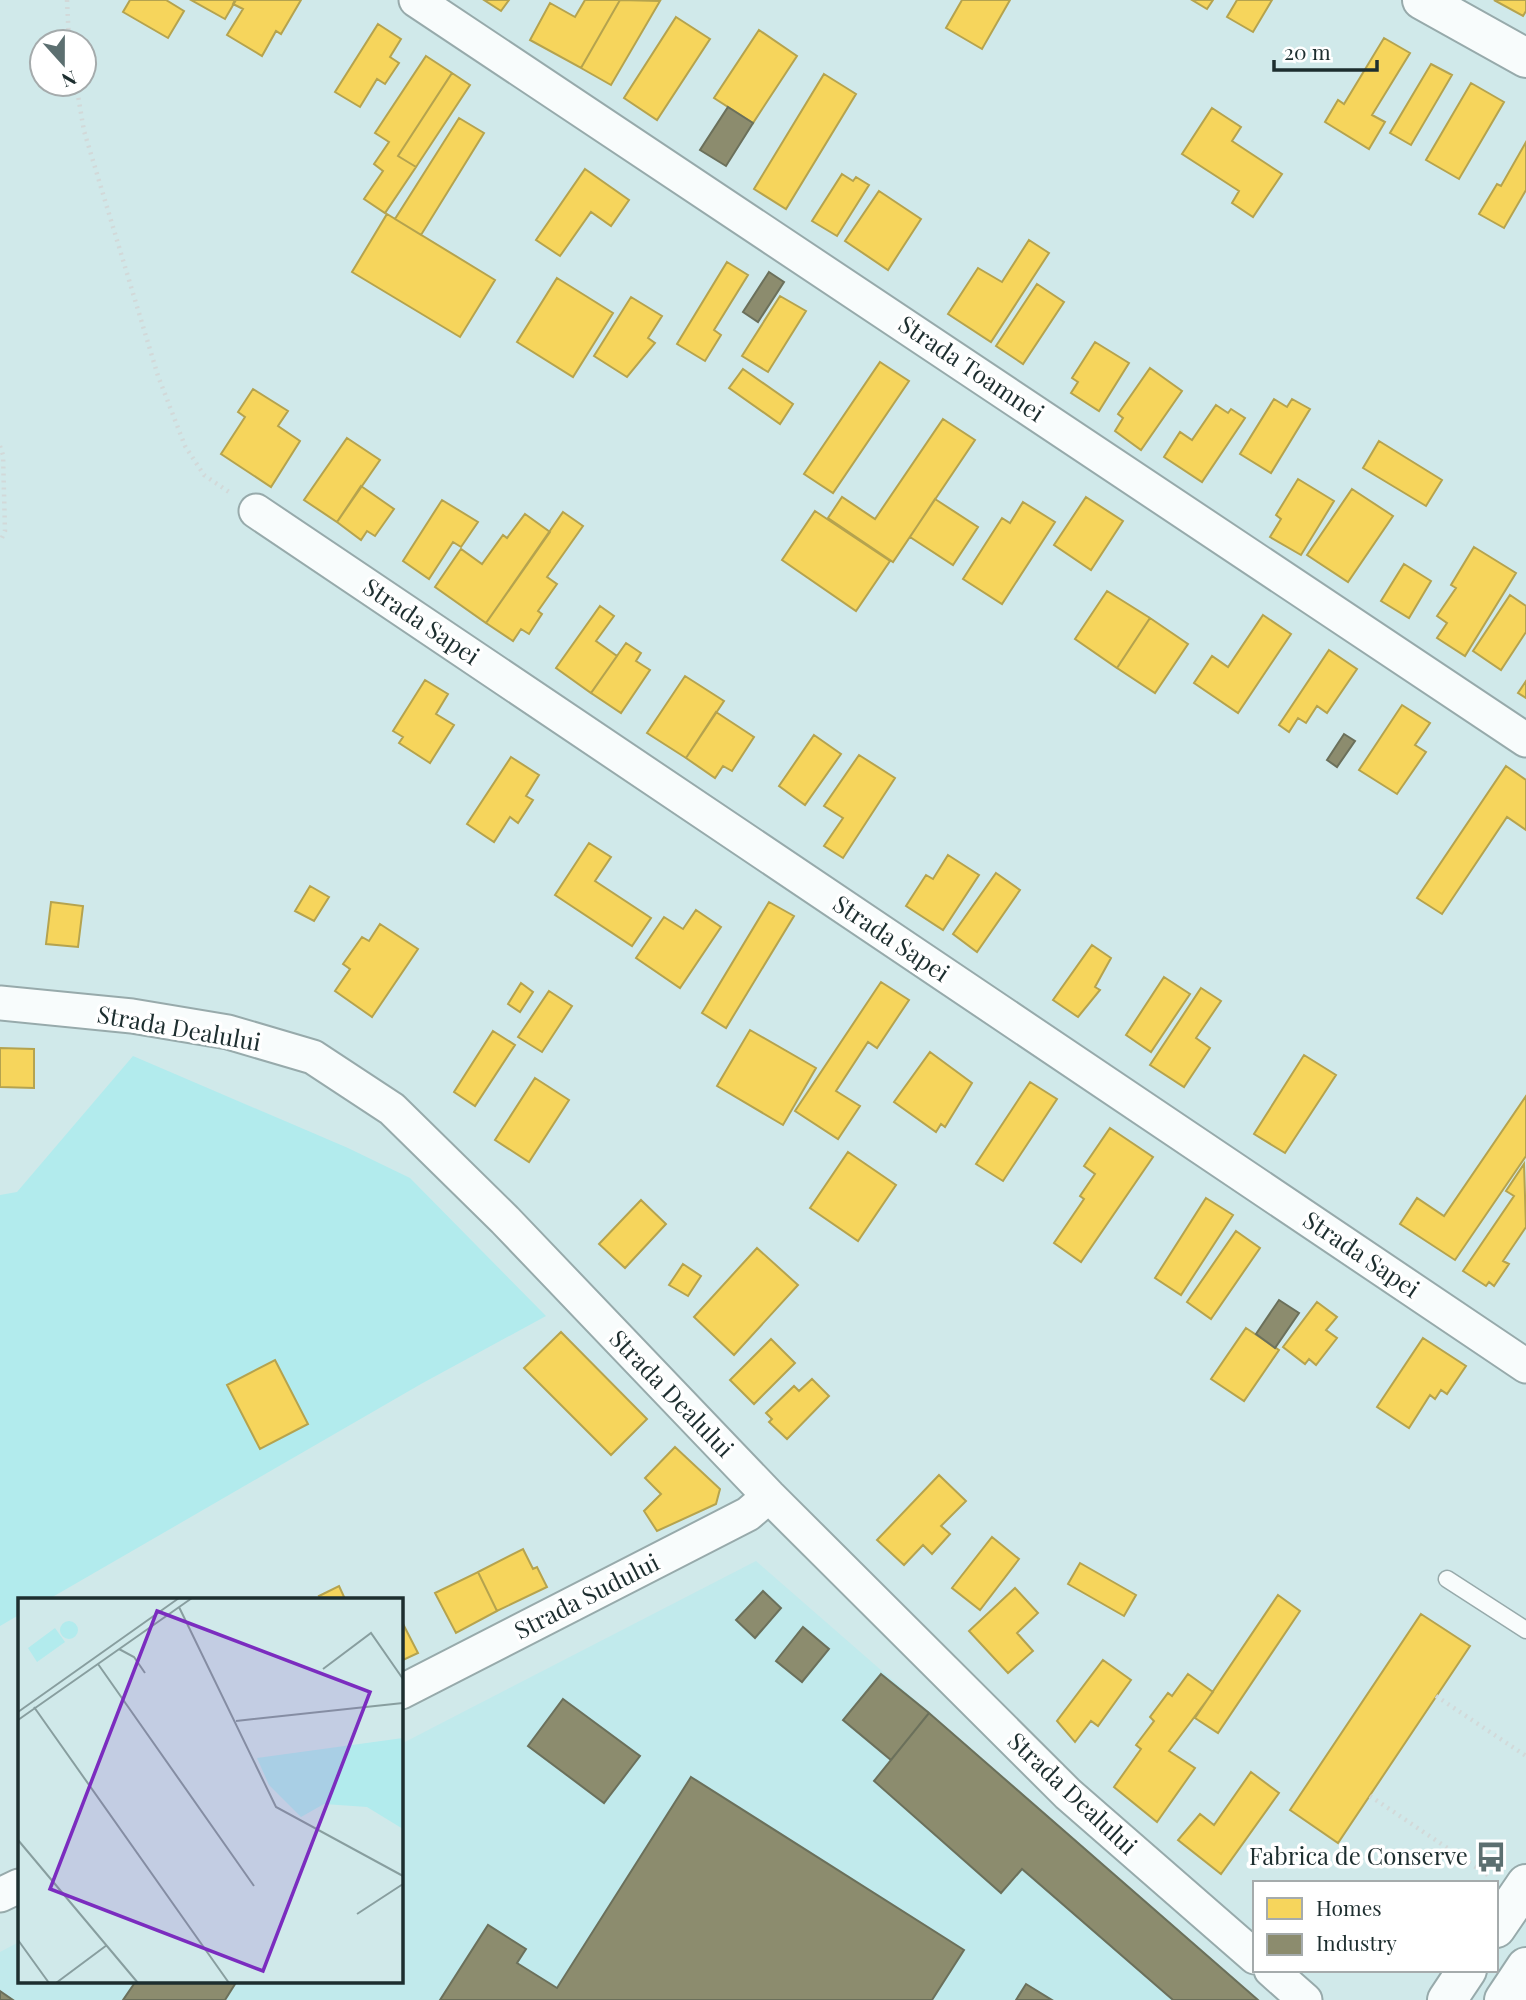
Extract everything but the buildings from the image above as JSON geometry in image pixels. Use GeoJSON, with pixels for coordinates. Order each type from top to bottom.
{"type":"FeatureCollection","features":[{"type":"Feature","properties":{"kind":"main road"},"geometry":{"type":"LineString","coordinates":[[1422,0],[1526,58]]}},
{"type":"Feature","properties":{"kind":"main road"},"geometry":{"type":"LineString","coordinates":[[1498,1920],[1509,1881]]}},
{"type":"Feature","properties":{"kind":"main road"},"geometry":{"type":"LineString","coordinates":[[1504,2000],[1526,1967]]}},
{"type":"Feature","properties":{"kind":"main road"},"geometry":{"type":"LineString","coordinates":[[1447,2000],[1466,1972]]}},
{"type":"Feature","properties":{"kind":"street","name":"Strada Toamnei"},"geometry":{"type":"LineString","coordinates":[[416,0],[1526,740]]}},
{"type":"Feature","properties":{"kind":"street","name":"Strada Sapei"},"geometry":{"type":"LineString","coordinates":[[256,511],[1526,1366]]}},
{"type":"Feature","properties":{"kind":"street","name":"Strada Dealului"},"geometry":{"type":"LineString","coordinates":[[0,1003],[177,1023],[228,1032],[313,1057],[392,1109],[505,1220],[769,1496],[1068,1794],[1253,1954]]}},
{"type":"Feature","properties":{"kind":"street","name":"Strada Sudului"},"geometry":{"type":"LineString","coordinates":[[402,1691],[748,1514],[769,1496]]}},
{"type":"Feature","properties":{"kind":"street"},"geometry":{"type":"LineString","coordinates":[[0,1895],[18,1886]]}},
{"type":"Feature","properties":{"kind":"street"},"geometry":{"type":"LineString","coordinates":[[1273,1972],[1305,2000]]}},
{"type":"Feature","properties":{"kind":"lane"},"geometry":{"type":"LineString","coordinates":[[1447,1579],[1526,1630]]}},
{"type":"Feature","properties":{"kind":"path"},"geometry":{"type":"LineString","coordinates":[[67,0],[68,28]]}},
{"type":"Feature","properties":{"kind":"path"},"geometry":{"type":"LineString","coordinates":[[79,98],[85,131],[116,240],[158,376],[185,446],[204,475],[256,511]]}},
{"type":"Feature","properties":{"kind":"path"},"geometry":{"type":"LineString","coordinates":[[0,446],[3,455],[5,531],[0,542]]}},
{"type":"Feature","properties":{"kind":"path"},"geometry":{"type":"LineString","coordinates":[[1436,1696],[1526,1756]]}},
{"type":"Feature","properties":{"kind":"path"},"geometry":{"type":"LineString","coordinates":[[1370,1796],[1509,1881]]}},
{"type":"Feature","properties":{"kind":"shaded area"},"geometry":{"type":"Polygon","coordinates":[[[133,1056],[348,1148],[410,1178],[546,1316],[421,1384],[51,1598],[18,1598],[18,1616],[0,1626],[0,1195],[17,1192],[133,1056]]]}},
{"type":"Feature","properties":{"kind":"shaded area"},"geometry":{"type":"Polygon","coordinates":[[[756,1561],[1259,2000],[0,2000],[0,1952],[18,1943],[18,1982],[402,1982],[402,1743],[756,1561]]]}},
{"type":"Feature","properties":{"kind":"place","name":"Fabrica de Conserve"},"geometry":{"type":"Point","coordinates":[1491,1857]}}]}
